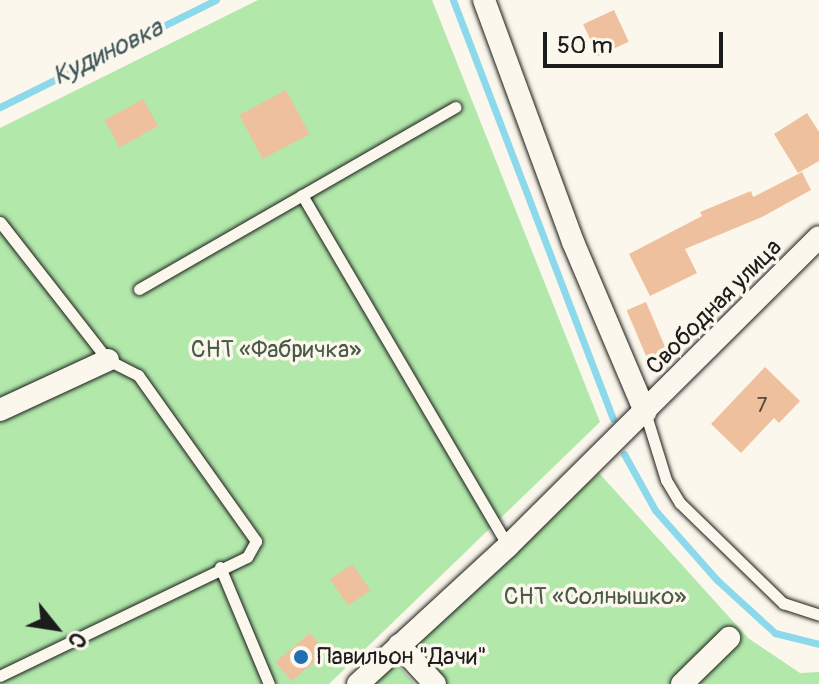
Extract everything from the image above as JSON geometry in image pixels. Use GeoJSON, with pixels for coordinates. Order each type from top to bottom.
{"type":"FeatureCollection","features":[{"type":"Feature","properties":{"kind":"street"},"geometry":{"type":"LineString","coordinates":[[484,0],[573,242],[645,412]]}},
{"type":"Feature","properties":{"kind":"street","name":"Свободная улица"},"geometry":{"type":"LineString","coordinates":[[358,684],[508,546],[819,237]]}},
{"type":"Feature","properties":{"kind":"street"},"geometry":{"type":"LineString","coordinates":[[0,410],[108,360]]}},
{"type":"Feature","properties":{"kind":"street"},"geometry":{"type":"LineString","coordinates":[[682,684],[729,638]]}},
{"type":"Feature","properties":{"kind":"street"},"geometry":{"type":"LineString","coordinates":[[399,645],[435,684]]}},
{"type":"Feature","properties":{"kind":"lane"},"geometry":{"type":"LineString","coordinates":[[139,289],[455,107]]}},
{"type":"Feature","properties":{"kind":"lane"},"geometry":{"type":"LineString","coordinates":[[302,195],[508,546]]}},
{"type":"Feature","properties":{"kind":"lane"},"geometry":{"type":"LineString","coordinates":[[0,222],[108,360],[138,375],[251,528],[256,541],[247,557],[220,567],[0,676]]}},
{"type":"Feature","properties":{"kind":"lane"},"geometry":{"type":"LineString","coordinates":[[645,412],[666,480],[680,503],[783,603],[819,615]]}},
{"type":"Feature","properties":{"kind":"lane"},"geometry":{"type":"LineString","coordinates":[[220,567],[269,684]]}},
{"type":"Feature","properties":{"kind":"green space","name":"СНТ «Фабричка»"},"geometry":{"type":"Polygon","coordinates":[[[258,0],[432,0],[600,422],[329,684],[0,684],[0,128],[258,0]]]}},
{"type":"Feature","properties":{"kind":"green space","name":"СНТ «Солнышко»"},"geometry":{"type":"Polygon","coordinates":[[[599,473],[748,638],[800,673],[819,672],[819,684],[428,684],[439,672],[416,645],[599,473]]]}},
{"type":"Feature","properties":{"kind":"green space"},"geometry":{"type":"Polygon","coordinates":[[[396,663],[415,684],[374,684],[396,663]]]}},
{"type":"Feature","properties":{"kind":"building"},"geometry":{"type":"Polygon","coordinates":[[[614,10],[629,42],[598,56],[583,24],[614,10]]]}},
{"type":"Feature","properties":{"kind":"building"},"geometry":{"type":"Polygon","coordinates":[[[286,90],[309,134],[263,159],[239,115],[286,90]]]}},
{"type":"Feature","properties":{"kind":"building"},"geometry":{"type":"Polygon","coordinates":[[[143,99],[158,126],[120,147],[105,120],[143,99]]]}},
{"type":"Feature","properties":{"kind":"building"},"geometry":{"type":"Polygon","coordinates":[[[807,113],[819,132],[819,161],[798,173],[774,134],[807,113]]]}},
{"type":"Feature","properties":{"kind":"building"},"geometry":{"type":"Polygon","coordinates":[[[802,172],[811,190],[762,217],[685,249],[697,273],[650,296],[629,254],[702,216],[700,212],[751,191],[753,197],[802,172]]]}},
{"type":"Feature","properties":{"kind":"building"},"geometry":{"type":"Polygon","coordinates":[[[646,302],[668,354],[649,363],[627,310],[646,302]]]}},
{"type":"Feature","properties":{"kind":"building"},"geometry":{"type":"Polygon","coordinates":[[[765,367],[800,401],[779,423],[774,418],[741,453],[711,424],[765,367]]]}},
{"type":"Feature","properties":{"kind":"building"},"geometry":{"type":"Polygon","coordinates":[[[352,564],[370,590],[348,606],[330,579],[352,564]]]}},
{"type":"Feature","properties":{"kind":"building","name":"Павильон \"Дачи\""},"geometry":{"type":"Polygon","coordinates":[[[310,633],[326,652],[292,681],[276,662],[310,633]]]}},
{"type":"Feature","properties":{"kind":"waterway","name":"Кудиновка"},"geometry":{"type":"LineString","coordinates":[[0,107],[216,0]]}},
{"type":"Feature","properties":{"kind":"waterway"},"geometry":{"type":"LineString","coordinates":[[453,0],[613,418]]}},
{"type":"Feature","properties":{"kind":"waterway"},"geometry":{"type":"LineString","coordinates":[[624,454],[655,510],[717,580],[775,633],[819,644]]}},
{"type":"Feature","properties":{"kind":"place","name":"Павильон \"Дачи\""},"geometry":{"type":"Point","coordinates":[301,657]}}]}
